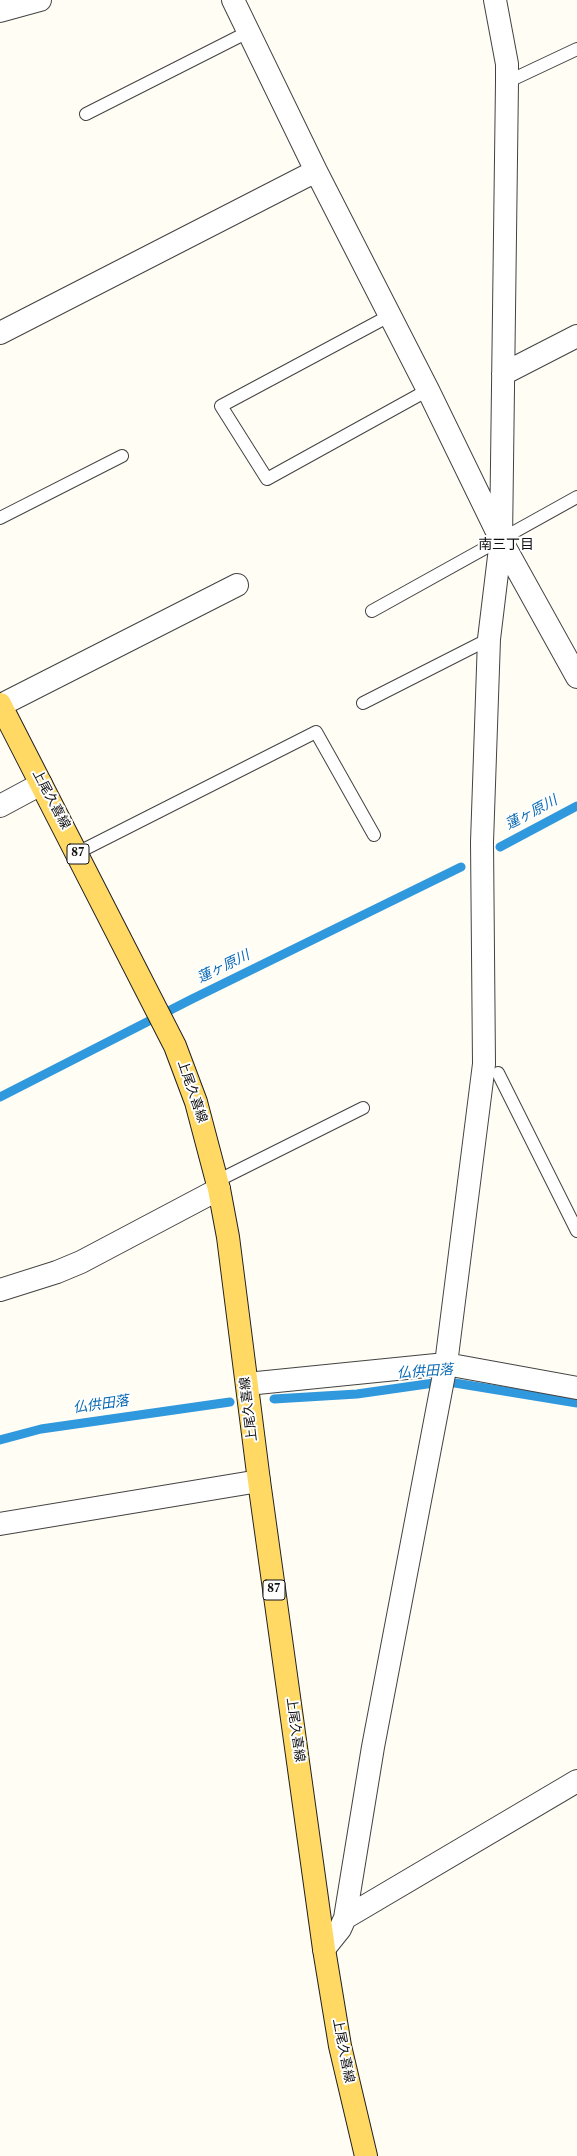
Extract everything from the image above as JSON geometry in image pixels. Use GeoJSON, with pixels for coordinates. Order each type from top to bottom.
{"type":"FeatureCollection","features":[{"type":"Feature","properties":{"kind":"main road","name":"上尾久喜線"},"geometry":{"type":"LineString","coordinates":[[0,705],[78,853],[167,1029],[196,1102],[218,1185],[247,1384],[259,1481],[324,1949],[340,2046],[366,2156]]}},
{"type":"Feature","properties":{"kind":"street"},"geometry":{"type":"LineString","coordinates":[[0,11],[40,0]]}},
{"type":"Feature","properties":{"kind":"street"},"geometry":{"type":"LineString","coordinates":[[233,0],[316,171],[428,390],[501,540],[577,677]]}},
{"type":"Feature","properties":{"kind":"street"},"geometry":{"type":"LineString","coordinates":[[324,1949],[340,1929],[344,1918],[373,1747],[444,1376],[484,1064],[482,842],[489,639],[501,540],[507,82],[507,64],[495,0]]}},
{"type":"Feature","properties":{"kind":"street"},"geometry":{"type":"LineString","coordinates":[[0,333],[316,171]]}},
{"type":"Feature","properties":{"kind":"street"},"geometry":{"type":"LineString","coordinates":[[503,374],[577,336]]}},
{"type":"Feature","properties":{"kind":"street"},"geometry":{"type":"LineString","coordinates":[[0,705],[237,585]]}},
{"type":"Feature","properties":{"kind":"street"},"geometry":{"type":"LineString","coordinates":[[0,806],[41,784]]}},
{"type":"Feature","properties":{"kind":"street"},"geometry":{"type":"LineString","coordinates":[[0,1290],[57,1272],[81,1262],[218,1185]]}},
{"type":"Feature","properties":{"kind":"street"},"geometry":{"type":"LineString","coordinates":[[247,1384],[444,1376],[577,1388]]}},
{"type":"Feature","properties":{"kind":"street"},"geometry":{"type":"LineString","coordinates":[[0,1524],[259,1481]]}},
{"type":"Feature","properties":{"kind":"street"},"geometry":{"type":"LineString","coordinates":[[344,1918],[577,1781]]}},
{"type":"Feature","properties":{"kind":"lane"},"geometry":{"type":"LineString","coordinates":[[86,114],[248,32]]}},
{"type":"Feature","properties":{"kind":"lane"},"geometry":{"type":"LineString","coordinates":[[507,82],[577,49]]}},
{"type":"Feature","properties":{"kind":"lane"},"geometry":{"type":"LineString","coordinates":[[390,316],[221,406],[267,479],[428,390]]}},
{"type":"Feature","properties":{"kind":"lane"},"geometry":{"type":"LineString","coordinates":[[0,518],[122,456]]}},
{"type":"Feature","properties":{"kind":"lane"},"geometry":{"type":"LineString","coordinates":[[372,611],[577,497]]}},
{"type":"Feature","properties":{"kind":"lane"},"geometry":{"type":"LineString","coordinates":[[364,703],[489,639]]}},
{"type":"Feature","properties":{"kind":"lane"},"geometry":{"type":"LineString","coordinates":[[78,853],[316,732],[374,835]]}},
{"type":"Feature","properties":{"kind":"lane"},"geometry":{"type":"LineString","coordinates":[[498,1073],[577,1231]]}},
{"type":"Feature","properties":{"kind":"lane"},"geometry":{"type":"LineString","coordinates":[[218,1185],[363,1108]]}},
{"type":"Feature","properties":{"kind":"waterway","name":"蓮ヶ原川"},"geometry":{"type":"LineString","coordinates":[[500,847],[577,806]]}},
{"type":"Feature","properties":{"kind":"waterway","name":"蓮ヶ原川"},"geometry":{"type":"LineString","coordinates":[[0,1097],[192,999],[461,867]]}},
{"type":"Feature","properties":{"kind":"waterway","name":"仏供田落"},"geometry":{"type":"LineString","coordinates":[[274,1399],[357,1394],[434,1383],[455,1383],[577,1403]]}},
{"type":"Feature","properties":{"kind":"waterway","name":"仏供田落"},"geometry":{"type":"LineString","coordinates":[[0,1440],[41,1429],[230,1402]]}},
{"type":"Feature","properties":{"kind":"district","name":"南三丁目"},"geometry":{"type":"Point","coordinates":[506,546]}}]}
